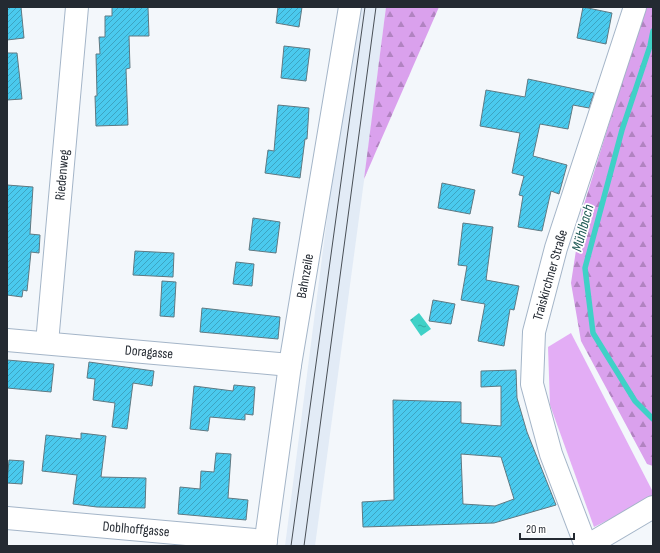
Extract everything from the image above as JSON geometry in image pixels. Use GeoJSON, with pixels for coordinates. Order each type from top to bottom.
{"type":"FeatureCollection","features":[{"type":"Feature","properties":{"kind":"street","name":"Riedenweg"},"geometry":{"type":"LineString","coordinates":[[47,343],[77,7]]}},
{"type":"Feature","properties":{"kind":"street","name":"Bahnzeile"},"geometry":{"type":"LineString","coordinates":[[266,543],[290,365],[350,7]]}},
{"type":"Feature","properties":{"kind":"street","name":"Traiskirchner Straße"},"geometry":{"type":"LineString","coordinates":[[586,546],[551,454],[532,384],[534,332],[556,248],[635,7]]}},
{"type":"Feature","properties":{"kind":"street","name":"Doragasse"},"geometry":{"type":"LineString","coordinates":[[7,340],[290,365]]}},
{"type":"Feature","properties":{"kind":"street"},"geometry":{"type":"LineString","coordinates":[[586,546],[653,507]]}},
{"type":"Feature","properties":{"kind":"street","name":"Doblhoffgasse"},"geometry":{"type":"LineString","coordinates":[[7,518],[266,543]]}},
{"type":"Feature","properties":{"kind":"shaded area"},"geometry":{"type":"Polygon","coordinates":[[[356,7],[386,7],[370,136],[315,546],[285,546],[338,133],[356,7]]]}},
{"type":"Feature","properties":{"kind":"shaded area"},"geometry":{"type":"Polygon","coordinates":[[[571,333],[653,492],[653,498],[594,527],[550,405],[548,347],[571,333]]]}},
{"type":"Feature","properties":{"kind":"green space"},"geometry":{"type":"Polygon","coordinates":[[[386,7],[439,7],[364,179],[386,7]]]}},
{"type":"Feature","properties":{"kind":"green space"},"geometry":{"type":"Polygon","coordinates":[[[645,7],[653,7],[653,466],[647,464],[581,341],[571,283],[582,211],[645,7]]]}},
{"type":"Feature","properties":{"kind":"water"},"geometry":{"type":"Polygon","coordinates":[[[419,313],[431,329],[421,336],[410,320],[419,313]]]}},
{"type":"Feature","properties":{"kind":"building"},"geometry":{"type":"Polygon","coordinates":[[[7,7],[21,7],[24,38],[7,40],[7,7]]]}},
{"type":"Feature","properties":{"kind":"building"},"geometry":{"type":"Polygon","coordinates":[[[112,7],[148,7],[149,36],[129,36],[130,68],[126,69],[128,125],[96,126],[96,54],[100,54],[99,37],[105,37],[105,16],[112,16],[112,7]]]}},
{"type":"Feature","properties":{"kind":"building"},"geometry":{"type":"Polygon","coordinates":[[[278,7],[302,7],[299,27],[276,23],[278,7]]]}},
{"type":"Feature","properties":{"kind":"building"},"geometry":{"type":"Polygon","coordinates":[[[583,7],[612,13],[606,44],[577,38],[583,7]]]}},
{"type":"Feature","properties":{"kind":"building"},"geometry":{"type":"Polygon","coordinates":[[[284,46],[310,49],[306,81],[281,78],[284,46]]]}},
{"type":"Feature","properties":{"kind":"building"},"geometry":{"type":"Polygon","coordinates":[[[7,53],[17,53],[22,99],[7,100],[7,53]]]}},
{"type":"Feature","properties":{"kind":"building"},"geometry":{"type":"Polygon","coordinates":[[[528,79],[594,93],[589,108],[573,105],[568,129],[540,124],[533,156],[567,165],[559,194],[551,191],[542,231],[518,227],[523,196],[519,195],[524,176],[512,173],[520,133],[480,126],[486,90],[525,97],[528,79]]]}},
{"type":"Feature","properties":{"kind":"building"},"geometry":{"type":"Polygon","coordinates":[[[278,105],[309,108],[307,139],[305,139],[300,178],[265,173],[268,150],[274,151],[278,105]]]}},
{"type":"Feature","properties":{"kind":"building"},"geometry":{"type":"Polygon","coordinates":[[[442,183],[475,190],[470,214],[438,208],[442,183]]]}},
{"type":"Feature","properties":{"kind":"building"},"geometry":{"type":"Polygon","coordinates":[[[7,185],[33,187],[30,234],[40,235],[39,253],[31,252],[27,291],[23,290],[22,297],[7,295],[7,185]]]}},
{"type":"Feature","properties":{"kind":"building"},"geometry":{"type":"Polygon","coordinates":[[[253,218],[280,222],[276,253],[249,250],[253,218]]]}},
{"type":"Feature","properties":{"kind":"building"},"geometry":{"type":"Polygon","coordinates":[[[463,223],[493,227],[486,280],[519,286],[514,310],[510,309],[504,346],[478,341],[485,304],[461,300],[467,266],[458,265],[463,223]]]}},
{"type":"Feature","properties":{"kind":"building"},"geometry":{"type":"Polygon","coordinates":[[[135,251],[174,253],[173,277],[133,275],[135,251]]]}},
{"type":"Feature","properties":{"kind":"building"},"geometry":{"type":"Polygon","coordinates":[[[236,262],[254,264],[252,286],[233,284],[236,262]]]}},
{"type":"Feature","properties":{"kind":"building"},"geometry":{"type":"Polygon","coordinates":[[[162,281],[176,282],[174,317],[160,316],[162,281]]]}},
{"type":"Feature","properties":{"kind":"building"},"geometry":{"type":"Polygon","coordinates":[[[433,300],[455,304],[451,324],[429,321],[433,300]]]}},
{"type":"Feature","properties":{"kind":"building"},"geometry":{"type":"Polygon","coordinates":[[[202,308],[280,317],[278,339],[200,332],[202,308]]]}},
{"type":"Feature","properties":{"kind":"building"},"geometry":{"type":"Polygon","coordinates":[[[7,360],[54,364],[51,392],[7,388],[7,360]]]}},
{"type":"Feature","properties":{"kind":"building"},"geometry":{"type":"Polygon","coordinates":[[[89,362],[154,371],[152,386],[133,383],[127,429],[112,427],[115,403],[93,400],[95,379],[87,378],[89,362]]]}},
{"type":"Feature","properties":{"kind":"building"},"geometry":{"type":"Polygon","coordinates":[[[516,370],[517,398],[527,432],[556,505],[494,523],[363,527],[362,502],[394,500],[393,400],[461,402],[461,423],[501,426],[501,386],[481,387],[481,371],[516,370]],[[461,454],[463,504],[495,506],[514,499],[501,457],[461,454]]]}},
{"type":"Feature","properties":{"kind":"building"},"geometry":{"type":"Polygon","coordinates":[[[234,385],[255,387],[253,415],[245,414],[245,420],[210,417],[208,431],[190,429],[194,386],[233,391],[234,385]]]}},
{"type":"Feature","properties":{"kind":"building"},"geometry":{"type":"Polygon","coordinates":[[[81,433],[106,436],[101,477],[146,478],[145,508],[97,507],[73,504],[77,475],[42,471],[46,435],[81,439],[81,433]]]}},
{"type":"Feature","properties":{"kind":"building"},"geometry":{"type":"Polygon","coordinates":[[[216,453],[231,454],[228,498],[248,500],[246,520],[178,514],[180,487],[200,489],[201,471],[214,472],[216,453]]]}},
{"type":"Feature","properties":{"kind":"building"},"geometry":{"type":"Polygon","coordinates":[[[9,460],[24,461],[22,484],[7,483],[9,460]]]}},
{"type":"Feature","properties":{"kind":"waterway","name":"Mühlbach"},"geometry":{"type":"LineString","coordinates":[[653,31],[650,46],[622,130],[585,268],[593,333],[635,401],[653,419]]}},
{"type":"Feature","properties":{"kind":"tram line"},"geometry":{"type":"LineString","coordinates":[[291,546],[365,7]]}},
{"type":"Feature","properties":{"kind":"tram line"},"geometry":{"type":"LineString","coordinates":[[304,546],[376,7]]}}]}
